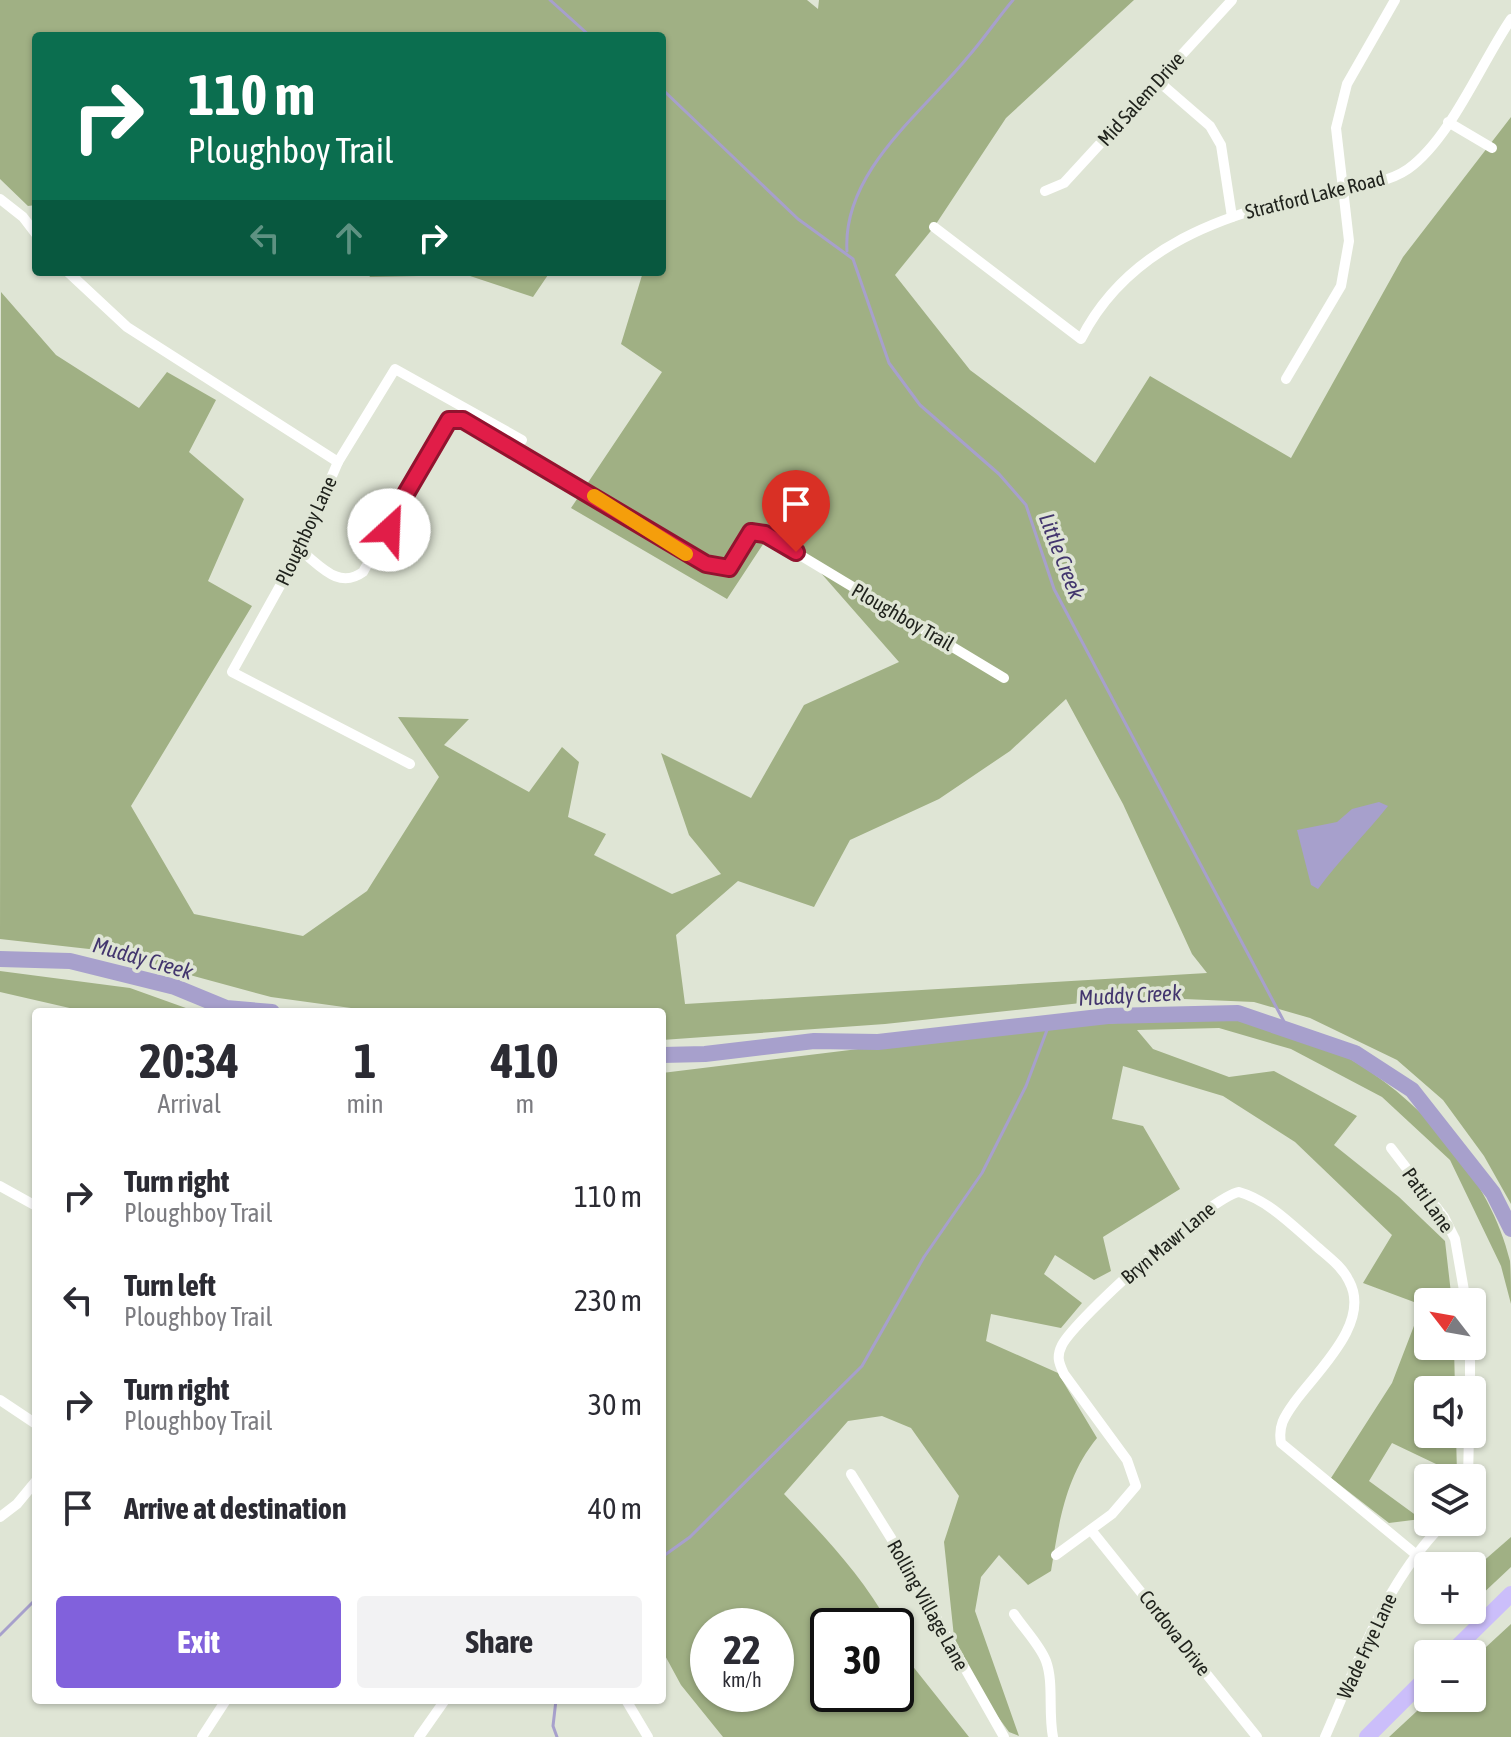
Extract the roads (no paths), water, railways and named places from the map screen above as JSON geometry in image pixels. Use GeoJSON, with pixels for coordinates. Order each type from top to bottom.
{"type":"FeatureCollection","features":[{"type":"Feature","properties":{"kind":"main road"},"geometry":{"type":"LineString","coordinates":[[1486,1610],[1511,1594]]}},
{"type":"Feature","properties":{"kind":"main road"},"geometry":{"type":"LineString","coordinates":[[1367,1737],[1414,1690]]}},
{"type":"Feature","properties":{"kind":"street","name":"Mid Salem Drive"},"geometry":{"type":"LineString","coordinates":[[1045,191],[1064,183],[1232,0]]}},
{"type":"Feature","properties":{"kind":"street"},"geometry":{"type":"LineString","coordinates":[[1286,379],[1341,286],[1349,241],[1336,128],[1347,84],[1395,0]]}},
{"type":"Feature","properties":{"kind":"street","name":"Stratford Lake Road"},"geometry":{"type":"LineString","coordinates":[[934,227],[1081,339],[1094,314],[1132,273],[1192,231],[1262,205],[1405,171],[1427,150],[1448,122],[1511,19]]}},
{"type":"Feature","properties":{"kind":"street"},"geometry":{"type":"LineString","coordinates":[[1158,81],[1210,126],[1221,145],[1232,217]]}},
{"type":"Feature","properties":{"kind":"street"},"geometry":{"type":"LineString","coordinates":[[1448,122],[1492,148]]}},
{"type":"Feature","properties":{"kind":"street"},"geometry":{"type":"LineString","coordinates":[[0,199],[23,217],[32,229]]}},
{"type":"Feature","properties":{"kind":"street","name":"Ploughboy Lane"},"geometry":{"type":"LineString","coordinates":[[72,276],[127,327],[338,462],[300,550],[232,672],[410,764]]}},
{"type":"Feature","properties":{"kind":"street"},"geometry":{"type":"LineString","coordinates":[[338,462],[395,369],[522,440]]}},
{"type":"Feature","properties":{"kind":"street","name":"Ploughboy Trail"},"geometry":{"type":"LineString","coordinates":[[300,550],[339,579],[354,579],[363,572],[449,420],[463,420],[706,564],[729,568],[748,533],[765,534],[1004,678]]}},
{"type":"Feature","properties":{"kind":"street","name":"Patti Lane"},"geometry":{"type":"LineString","coordinates":[[1391,1148],[1444,1217],[1455,1239],[1464,1288]]}},
{"type":"Feature","properties":{"kind":"street"},"geometry":{"type":"LineString","coordinates":[[0,1186],[32,1204]]}},
{"type":"Feature","properties":{"kind":"street","name":"Bryn Mawr Lane"},"geometry":{"type":"LineString","coordinates":[[1056,1555],[1124,1503],[1135,1489],[1135,1479],[1116,1443],[1064,1374],[1058,1359],[1061,1348],[1083,1319],[1170,1240],[1220,1199],[1239,1192],[1257,1199],[1317,1246],[1344,1273],[1354,1295],[1355,1311],[1345,1333],[1283,1419],[1281,1443],[1319,1478],[1416,1552]]}},
{"type":"Feature","properties":{"kind":"street"},"geometry":{"type":"LineString","coordinates":[[0,1400],[32,1421]]}},
{"type":"Feature","properties":{"kind":"street","name":"Rolling Village Lane"},"geometry":{"type":"LineString","coordinates":[[851,1474],[1004,1737]]}},
{"type":"Feature","properties":{"kind":"street"},"geometry":{"type":"LineString","coordinates":[[0,1517],[17,1504],[32,1486]]}},
{"type":"Feature","properties":{"kind":"street","name":"Cordova Drive"},"geometry":{"type":"LineString","coordinates":[[1091,1530],[1257,1737]]}},
{"type":"Feature","properties":{"kind":"street","name":"Wade Frye Lane"},"geometry":{"type":"LineString","coordinates":[[1416,1552],[1431,1536]]}},
{"type":"Feature","properties":{"kind":"street","name":"Wade Frye Lane"},"geometry":{"type":"LineString","coordinates":[[1325,1737],[1384,1605],[1414,1555]]}},
{"type":"Feature","properties":{"kind":"street"},"geometry":{"type":"LineString","coordinates":[[1014,1614],[1046,1660],[1051,1684],[1048,1711],[1053,1737]]}},
{"type":"Feature","properties":{"kind":"street"},"geometry":{"type":"LineString","coordinates":[[202,1737],[223,1704]]}},
{"type":"Feature","properties":{"kind":"street"},"geometry":{"type":"LineString","coordinates":[[419,1737],[442,1704]]}},
{"type":"Feature","properties":{"kind":"street"},"geometry":{"type":"LineString","coordinates":[[628,1704],[648,1737]]}},
{"type":"Feature","properties":{"kind":"waterway","name":"Little Creek"},"geometry":{"type":"LineString","coordinates":[[550,0],[586,32]]}},
{"type":"Feature","properties":{"kind":"waterway"},"geometry":{"type":"LineString","coordinates":[[847,251],[849,222],[857,195],[871,170],[1013,0]]}},
{"type":"Feature","properties":{"kind":"waterway","name":"Little Creek"},"geometry":{"type":"LineString","coordinates":[[666,93],[798,219],[853,259],[889,363],[920,405],[999,474],[1026,505],[1054,589],[1289,1031]]}},
{"type":"Feature","properties":{"kind":"waterway","name":"Muddy Creek"},"geometry":{"type":"LineString","coordinates":[[0,959],[70,961],[175,987],[226,1008]]}},
{"type":"Feature","properties":{"kind":"waterway","name":"Muddy Creek"},"geometry":{"type":"LineString","coordinates":[[666,1055],[705,1054],[814,1041],[878,1042],[1108,1016],[1238,1013],[1355,1053],[1412,1090],[1493,1193],[1511,1229]]}},
{"type":"Feature","properties":{"kind":"waterway"},"geometry":{"type":"LineString","coordinates":[[666,1554],[690,1537],[862,1366],[924,1257],[982,1173],[1026,1086],[1050,1022]]}},
{"type":"Feature","properties":{"kind":"waterway"},"geometry":{"type":"LineString","coordinates":[[0,1635],[32,1603]]}},
{"type":"Feature","properties":{"kind":"waterway"},"geometry":{"type":"LineString","coordinates":[[556,1704],[553,1726],[557,1737]]}}]}
